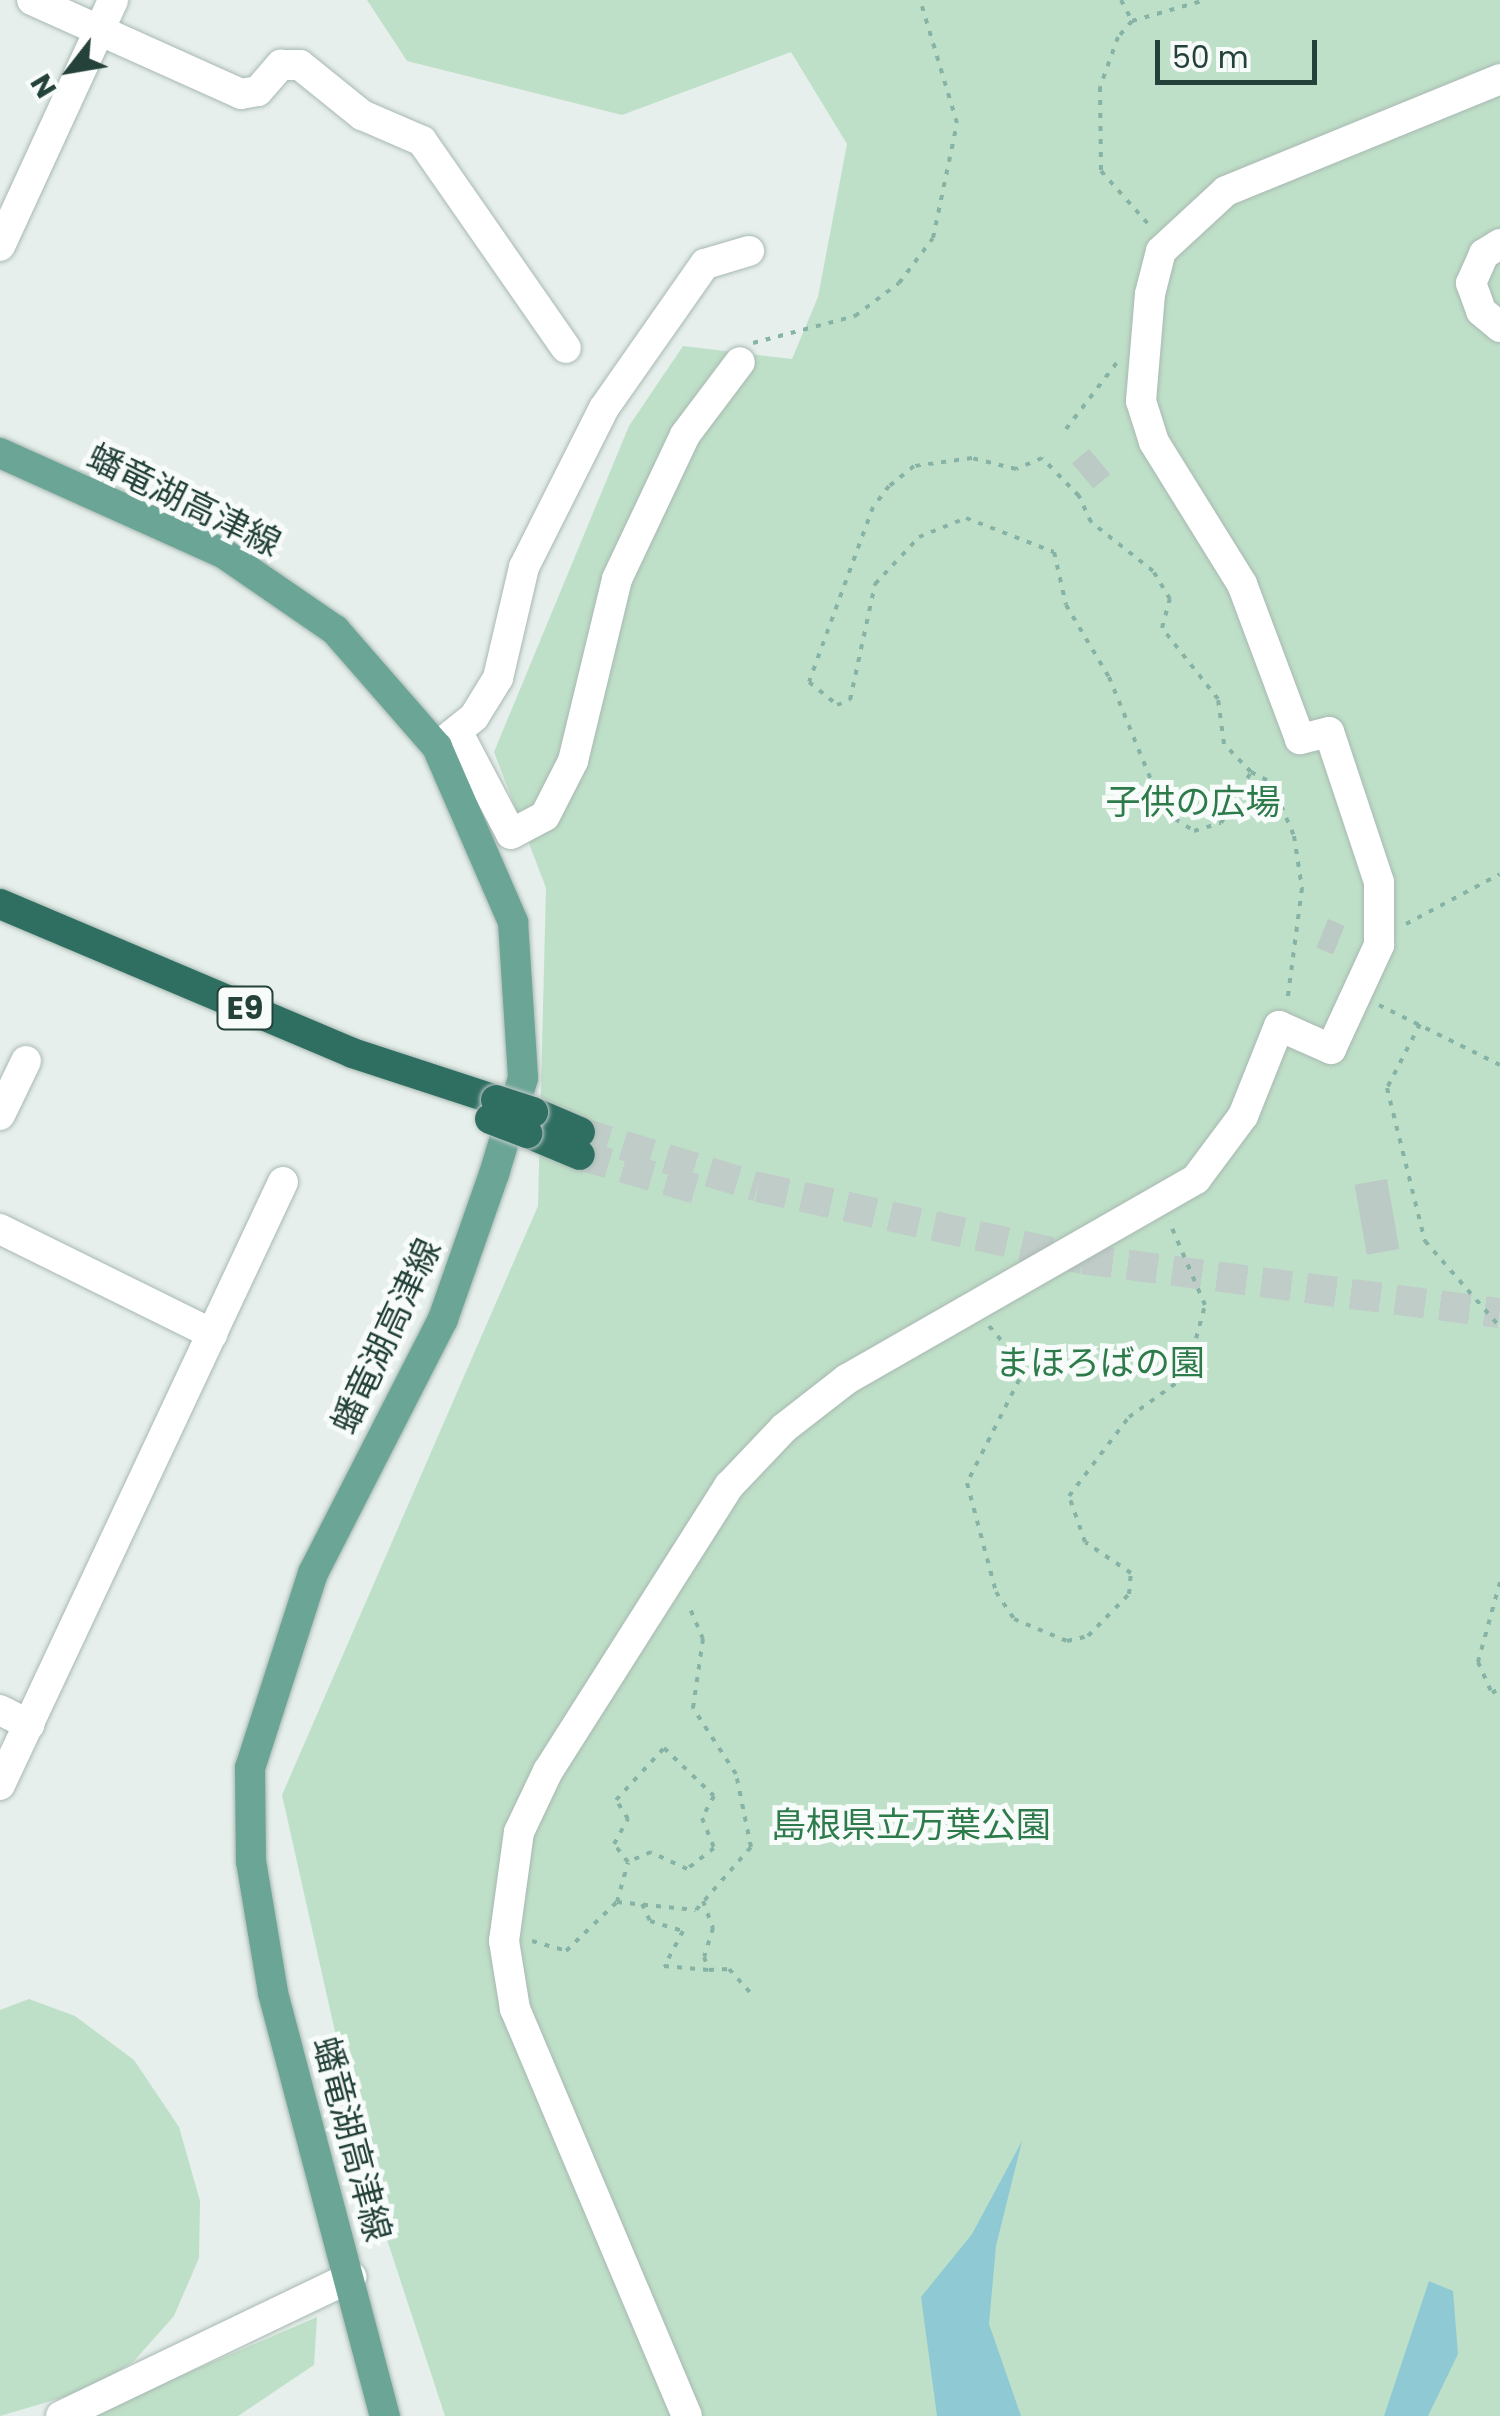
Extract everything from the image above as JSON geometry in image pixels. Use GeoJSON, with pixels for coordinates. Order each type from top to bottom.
{"type":"FeatureCollection","features":[{"type":"Feature","properties":{"kind":"highway","name":"E9"},"geometry":{"type":"LineString","coordinates":[[0,904],[493,1110]]}},
{"type":"Feature","properties":{"kind":"highway","name":"E9"},"geometry":{"type":"LineString","coordinates":[[0,922],[580,1144]]}},
{"type":"Feature","properties":{"kind":"main road","name":"蟠竜湖高津線"},"geometry":{"type":"LineString","coordinates":[[0,453],[270,582],[335,630],[447,739],[513,922],[523,1078],[443,1319],[313,1573],[250,1768],[251,1861],[274,1993],[385,2416]]}},
{"type":"Feature","properties":{"kind":"street"},"geometry":{"type":"LineString","coordinates":[[32,0],[241,94],[258,92],[281,66],[300,65],[362,114],[422,141],[566,348]]}},
{"type":"Feature","properties":{"kind":"street"},"geometry":{"type":"LineString","coordinates":[[0,246],[113,0]]}},
{"type":"Feature","properties":{"kind":"street"},"geometry":{"type":"LineString","coordinates":[[688,2416],[515,2009],[504,1941],[519,1832],[548,1771],[729,1486],[784,1428],[847,1378],[1196,1178],[1244,1116],[1279,1026],[1331,1049],[1374,996],[1378,882],[1329,732],[1300,739],[1242,584],[1154,442],[1142,401],[1150,294],[1161,252],[1226,191],[1500,79]]}},
{"type":"Feature","properties":{"kind":"street"},"geometry":{"type":"LineString","coordinates":[[1500,244],[1484,254],[1471,283],[1482,311],[1500,327]]}},
{"type":"Feature","properties":{"kind":"street"},"geometry":{"type":"LineString","coordinates":[[740,362],[685,435],[617,579],[573,761],[545,816],[511,834],[447,739],[498,678],[524,568],[604,408],[706,264],[748,250]]}},
{"type":"Feature","properties":{"kind":"street"},"geometry":{"type":"LineString","coordinates":[[0,1116],[26,1061]]}},
{"type":"Feature","properties":{"kind":"street"},"geometry":{"type":"LineString","coordinates":[[0,1785],[283,1182]]}},
{"type":"Feature","properties":{"kind":"street"},"geometry":{"type":"LineString","coordinates":[[0,1230],[212,1334]]}},
{"type":"Feature","properties":{"kind":"street"},"geometry":{"type":"LineString","coordinates":[[0,1710],[29,1725]]}},
{"type":"Feature","properties":{"kind":"street"},"geometry":{"type":"LineString","coordinates":[[62,2416],[351,2278]]}},
{"type":"Feature","properties":{"kind":"path"},"geometry":{"type":"LineString","coordinates":[[740,362],[756,339],[855,316],[899,283],[933,238],[957,124],[920,0]]}},
{"type":"Feature","properties":{"kind":"path"},"geometry":{"type":"LineString","coordinates":[[1121,0],[1132,22]]}},
{"type":"Feature","properties":{"kind":"path"},"geometry":{"type":"LineString","coordinates":[[1150,242],[1150,224],[1101,171],[1100,87],[1118,38],[1132,22],[1205,0]]}},
{"type":"Feature","properties":{"kind":"path"},"geometry":{"type":"LineString","coordinates":[[1066,429],[1124,342]]}},
{"type":"Feature","properties":{"kind":"path"},"geometry":{"type":"LineString","coordinates":[[1251,772],[1221,823],[1194,831],[1164,812],[1109,676],[1066,606],[1054,552],[966,518],[919,537],[875,584],[850,700],[837,705],[809,682],[873,508],[889,486],[914,466],[972,458],[1016,469],[1042,458],[1078,496],[1091,522],[1153,571],[1170,599],[1162,628],[1218,700],[1224,744],[1251,772],[1271,782],[1294,836],[1302,888],[1279,1026]]}},
{"type":"Feature","properties":{"kind":"path"},"geometry":{"type":"LineString","coordinates":[[1402,936],[1408,919],[1500,874]]}},
{"type":"Feature","properties":{"kind":"path"},"geometry":{"type":"LineString","coordinates":[[1374,996],[1500,1065]]}},
{"type":"Feature","properties":{"kind":"path"},"geometry":{"type":"LineString","coordinates":[[1420,1024],[1387,1088],[1425,1241],[1500,1326]]}},
{"type":"Feature","properties":{"kind":"path"},"geometry":{"type":"LineString","coordinates":[[983,1319],[1024,1368],[967,1483],[996,1592],[1014,1619],[1067,1642],[1088,1636],[1129,1594],[1131,1573],[1086,1542],[1069,1496],[1129,1417],[1186,1376],[1205,1305],[1169,1221]]}},
{"type":"Feature","properties":{"kind":"path"},"geometry":{"type":"LineString","coordinates":[[1500,1582],[1478,1662],[1492,1693],[1500,1688]]}},
{"type":"Feature","properties":{"kind":"path"},"geometry":{"type":"LineString","coordinates":[[617,1902],[696,1910],[750,1848],[736,1774],[692,1708],[702,1639],[688,1604]]}},
{"type":"Feature","properties":{"kind":"path"},"geometry":{"type":"LineString","coordinates":[[664,1748],[714,1796],[702,1818],[714,1848],[687,1869],[650,1852],[628,1862],[614,1844],[628,1819],[616,1800],[664,1748]]}},
{"type":"Feature","properties":{"kind":"path"},"geometry":{"type":"LineString","coordinates":[[526,1939],[566,1951],[617,1902],[628,1862]]}},
{"type":"Feature","properties":{"kind":"path"},"geometry":{"type":"LineString","coordinates":[[703,1902],[713,1928],[704,1958],[709,1970]]}},
{"type":"Feature","properties":{"kind":"path"},"geometry":{"type":"LineString","coordinates":[[642,1904],[650,1921],[683,1931],[664,1966],[729,1969],[753,1996]]}},
{"type":"Feature","properties":{"kind":"green space","name":"島根県立万葉公園"},"geometry":{"type":"Polygon","coordinates":[[[367,0],[1500,0],[1500,2416],[445,2416],[370,2188],[282,1795],[538,1206],[546,888],[494,752],[629,426],[683,346],[792,359],[818,297],[847,144],[791,52],[622,115],[407,61],[367,0]]]}},
{"type":"Feature","properties":{"kind":"green space"},"geometry":{"type":"Polygon","coordinates":[[[29,1999],[75,2016],[134,2060],[179,2127],[200,2201],[199,2258],[174,2316],[134,2361],[88,2390],[0,2416],[0,2010],[29,1999]]]}},
{"type":"Feature","properties":{"kind":"green space"},"geometry":{"type":"Polygon","coordinates":[[[317,2317],[314,2365],[238,2416],[88,2416],[317,2317]]]}},
{"type":"Feature","properties":{"kind":"water"},"geometry":{"type":"Polygon","coordinates":[[[1022,2141],[996,2246],[989,2324],[1021,2416],[937,2416],[921,2297],[972,2234],[1022,2141]]]}},
{"type":"Feature","properties":{"kind":"water"},"geometry":{"type":"Polygon","coordinates":[[[1429,2281],[1453,2291],[1458,2354],[1428,2416],[1384,2416],[1429,2281]]]}},
{"type":"Feature","properties":{"kind":"building"},"geometry":{"type":"Polygon","coordinates":[[[1089,449],[1110,474],[1093,488],[1072,463],[1089,449]]]}},
{"type":"Feature","properties":{"kind":"building"},"geometry":{"type":"Polygon","coordinates":[[[1328,919],[1345,926],[1333,954],[1316,948],[1328,919]]]}},
{"type":"Feature","properties":{"kind":"building"},"geometry":{"type":"Polygon","coordinates":[[[1387,1179],[1399,1249],[1367,1255],[1355,1185],[1387,1179]]]}},
{"type":"Feature","properties":{"kind":"tunnel"},"geometry":{"type":"LineString","coordinates":[[580,1132],[758,1187],[1083,1259],[1500,1313]]}},
{"type":"Feature","properties":{"kind":"tunnel"},"geometry":{"type":"LineString","coordinates":[[580,1155],[700,1190]]}},
{"type":"Feature","properties":{"kind":"park label","name":"子供の広場"},"geometry":{"type":"Point","coordinates":[1193,802]}},
{"type":"Feature","properties":{"kind":"park label","name":"まほろばの園"},"geometry":{"type":"Point","coordinates":[1100,1363]}}]}
